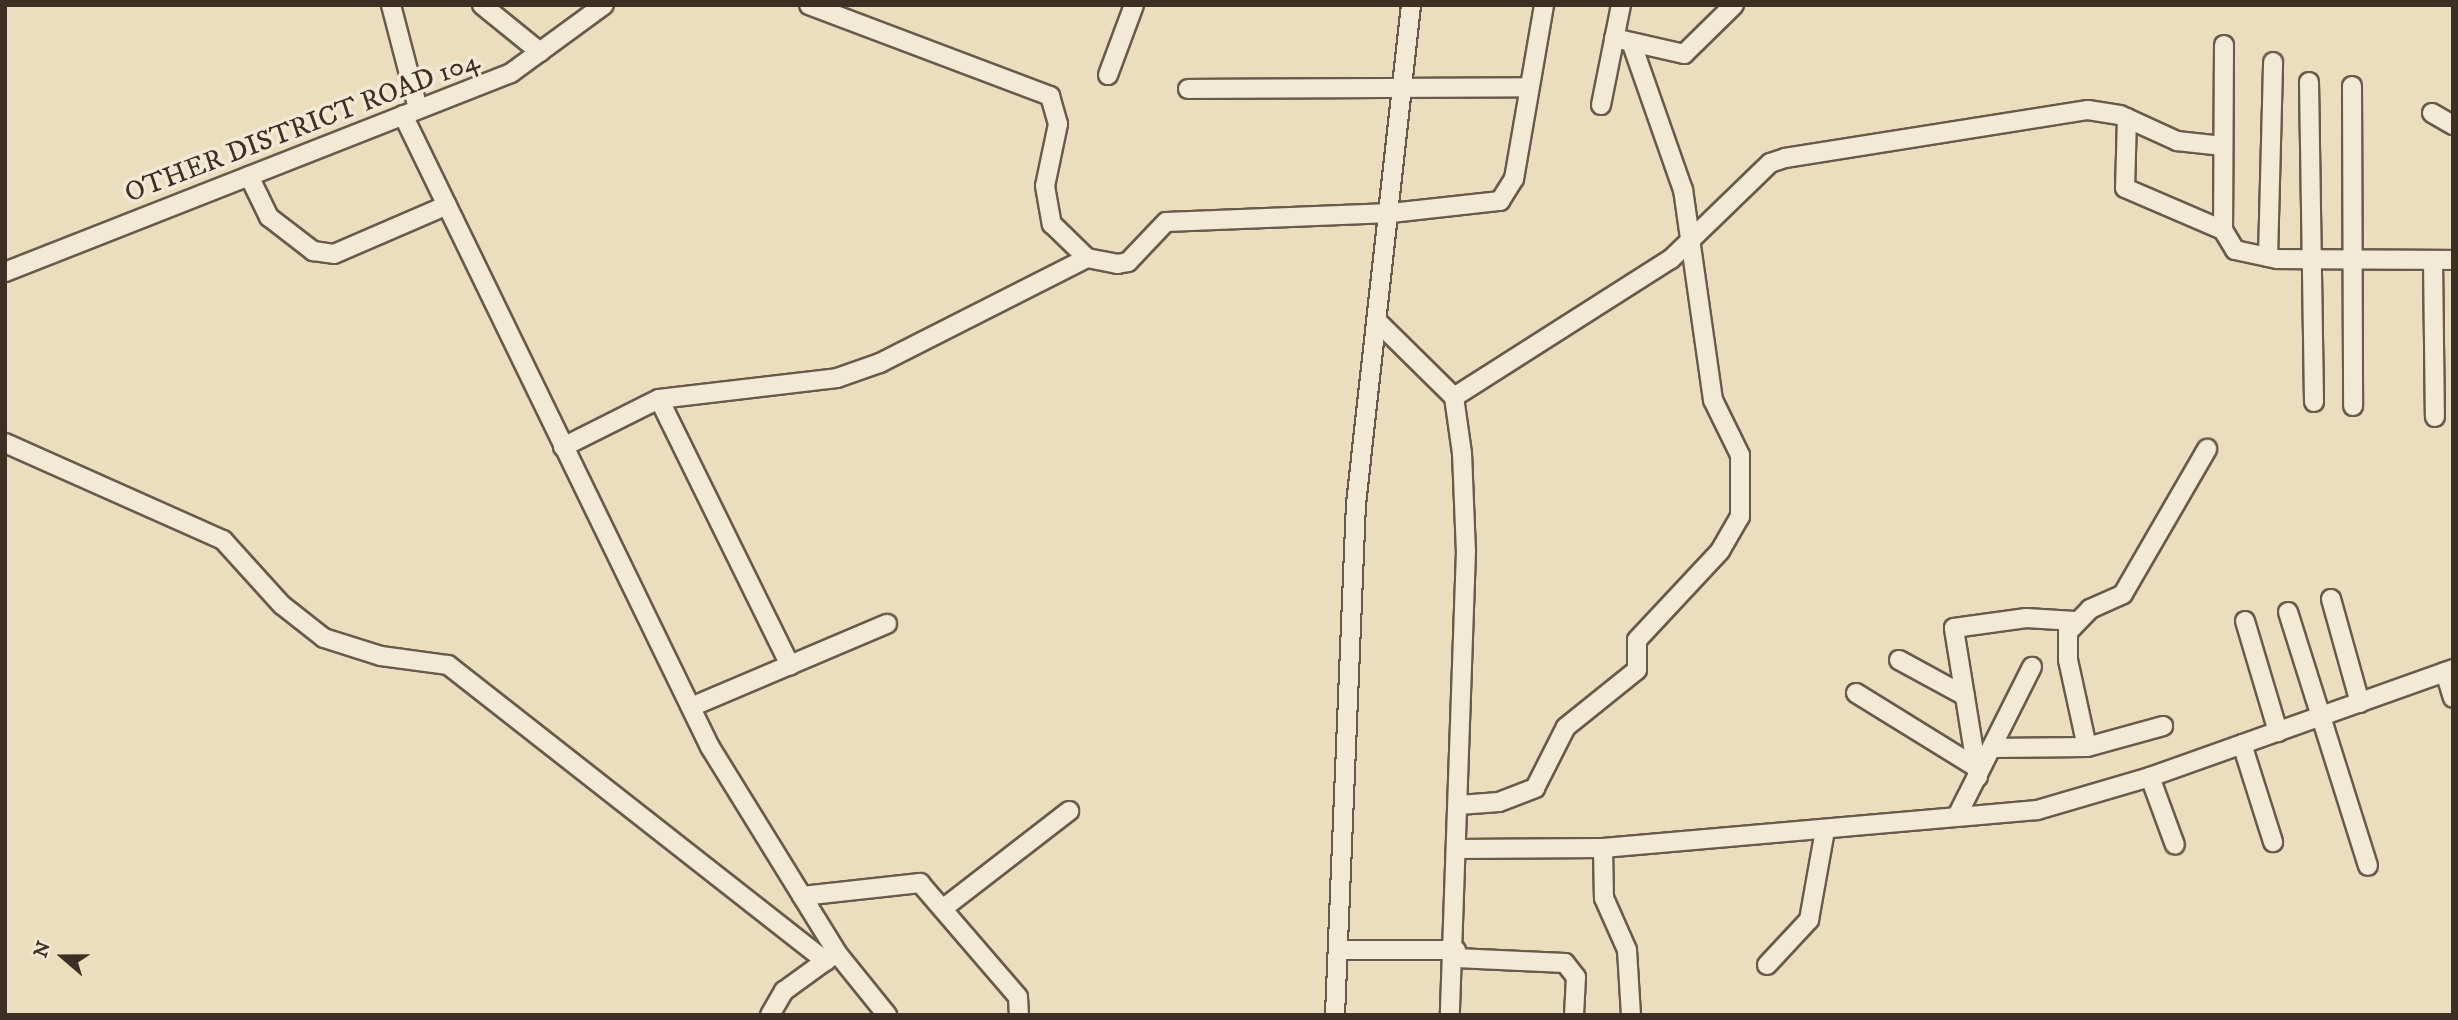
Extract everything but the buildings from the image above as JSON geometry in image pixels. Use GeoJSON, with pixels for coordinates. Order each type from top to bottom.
{"type":"FeatureCollection","features":[{"type":"Feature","properties":{"kind":"street"},"geometry":{"type":"LineString","coordinates":[[391,5],[411,112],[447,205],[691,707],[802,896],[832,957]]}},
{"type":"Feature","properties":{"kind":"street"},"geometry":{"type":"LineString","coordinates":[[482,5],[540,52]]}},
{"type":"Feature","properties":{"kind":"street","name":"OTHER DISTRICT ROAD 104"},"geometry":{"type":"LineString","coordinates":[[5,272],[511,73],[604,5]]}},
{"type":"Feature","properties":{"kind":"street"},"geometry":{"type":"LineString","coordinates":[[810,5],[1050,96],[1058,124],[1046,207],[1067,244],[1087,258],[1129,262],[1166,222],[1391,213],[1500,201],[1514,179],[1544,5]]}},
{"type":"Feature","properties":{"kind":"street"},"geometry":{"type":"LineString","coordinates":[[1108,75],[1134,5]]}},
{"type":"Feature","properties":{"kind":"street"},"geometry":{"type":"LineString","coordinates":[[1335,1015],[1356,504],[1379,323],[1411,5]]}},
{"type":"Feature","properties":{"kind":"street"},"geometry":{"type":"LineString","coordinates":[[1459,805],[1499,802],[1535,788],[1566,727],[1637,670],[1637,640],[1720,551],[1740,517],[1740,455],[1713,400],[1686,247],[1683,190],[1623,41],[1621,5]]}},
{"type":"Feature","properties":{"kind":"street"},"geometry":{"type":"LineString","coordinates":[[1623,41],[1684,54],[1734,5]]}},
{"type":"Feature","properties":{"kind":"street"},"geometry":{"type":"LineString","coordinates":[[1601,105],[1623,41]]}},
{"type":"Feature","properties":{"kind":"street"},"geometry":{"type":"LineString","coordinates":[[2224,45],[2223,230],[2235,250],[2268,257],[2309,259],[2453,260]]}},
{"type":"Feature","properties":{"kind":"street"},"geometry":{"type":"LineString","coordinates":[[2268,257],[2273,62]]}},
{"type":"Feature","properties":{"kind":"street"},"geometry":{"type":"LineString","coordinates":[[2309,82],[2309,259],[2314,402]]}},
{"type":"Feature","properties":{"kind":"street"},"geometry":{"type":"LineString","coordinates":[[1188,89],[1403,85],[1528,87]]}},
{"type":"Feature","properties":{"kind":"street"},"geometry":{"type":"LineString","coordinates":[[2352,86],[2353,406]]}},
{"type":"Feature","properties":{"kind":"street"},"geometry":{"type":"LineString","coordinates":[[1454,397],[1686,247],[1770,163],[1785,158],[2088,110],[2127,118],[2177,141],[2223,146]]}},
{"type":"Feature","properties":{"kind":"street"},"geometry":{"type":"LineString","coordinates":[[2432,113],[2453,125]]}},
{"type":"Feature","properties":{"kind":"street"},"geometry":{"type":"LineString","coordinates":[[2127,118],[2125,188],[2223,230]]}},
{"type":"Feature","properties":{"kind":"street"},"geometry":{"type":"LineString","coordinates":[[249,176],[269,217],[313,251],[334,254],[447,205]]}},
{"type":"Feature","properties":{"kind":"street"},"geometry":{"type":"LineString","coordinates":[[563,447],[659,399],[848,374],[1087,258]]}},
{"type":"Feature","properties":{"kind":"street"},"geometry":{"type":"LineString","coordinates":[[2433,260],[2435,417]]}},
{"type":"Feature","properties":{"kind":"street"},"geometry":{"type":"LineString","coordinates":[[1379,323],[1454,397],[1466,551],[1456,954],[1450,1015]]}},
{"type":"Feature","properties":{"kind":"street"},"geometry":{"type":"LineString","coordinates":[[659,399],[790,665]]}},
{"type":"Feature","properties":{"kind":"street"},"geometry":{"type":"LineString","coordinates":[[5,443],[223,540],[282,605],[324,638],[381,656],[427,657],[448,665],[832,957],[887,1015]]}},
{"type":"Feature","properties":{"kind":"street"},"geometry":{"type":"LineString","coordinates":[[1977,772],[1954,628],[2026,618],[2075,621],[2123,594],[2207,449]]}},
{"type":"Feature","properties":{"kind":"street"},"geometry":{"type":"LineString","coordinates":[[2332,599],[2360,703]]}},
{"type":"Feature","properties":{"kind":"street"},"geometry":{"type":"LineString","coordinates":[[2288,612],[2325,716],[2368,866]]}},
{"type":"Feature","properties":{"kind":"street"},"geometry":{"type":"LineString","coordinates":[[2075,621],[2066,645],[2087,747]]}},
{"type":"Feature","properties":{"kind":"street"},"geometry":{"type":"LineString","coordinates":[[2245,621],[2278,732]]}},
{"type":"Feature","properties":{"kind":"street"},"geometry":{"type":"LineString","coordinates":[[691,707],[887,624]]}},
{"type":"Feature","properties":{"kind":"street"},"geometry":{"type":"LineString","coordinates":[[1899,660],[1965,696]]}},
{"type":"Feature","properties":{"kind":"street"},"geometry":{"type":"LineString","coordinates":[[1957,816],[2032,667]]}},
{"type":"Feature","properties":{"kind":"street"},"geometry":{"type":"LineString","coordinates":[[1458,849],[1603,848],[1825,830],[2067,804],[2325,716],[2449,670],[2453,698]]}},
{"type":"Feature","properties":{"kind":"street"},"geometry":{"type":"LineString","coordinates":[[1856,693],[1977,772]]}},
{"type":"Feature","properties":{"kind":"street"},"geometry":{"type":"LineString","coordinates":[[1992,748],[2087,747],[2163,726]]}},
{"type":"Feature","properties":{"kind":"street"},"geometry":{"type":"LineString","coordinates":[[2242,744],[2273,842]]}},
{"type":"Feature","properties":{"kind":"street"},"geometry":{"type":"LineString","coordinates":[[2150,777],[2175,845]]}},
{"type":"Feature","properties":{"kind":"street"},"geometry":{"type":"LineString","coordinates":[[945,907],[1069,811]]}},
{"type":"Feature","properties":{"kind":"street"},"geometry":{"type":"LineString","coordinates":[[1767,965],[1809,920],[1825,830]]}},
{"type":"Feature","properties":{"kind":"street"},"geometry":{"type":"LineString","coordinates":[[1603,848],[1604,898],[1627,950],[1631,1015]]}},
{"type":"Feature","properties":{"kind":"street"},"geometry":{"type":"LineString","coordinates":[[802,896],[909,881],[931,890],[1018,997],[1019,1015]]}},
{"type":"Feature","properties":{"kind":"street"},"geometry":{"type":"LineString","coordinates":[[1339,950],[1456,954],[1564,963],[1576,977],[1574,1015]]}},
{"type":"Feature","properties":{"kind":"street"},"geometry":{"type":"LineString","coordinates":[[770,1015],[784,991],[832,957]]}}]}
